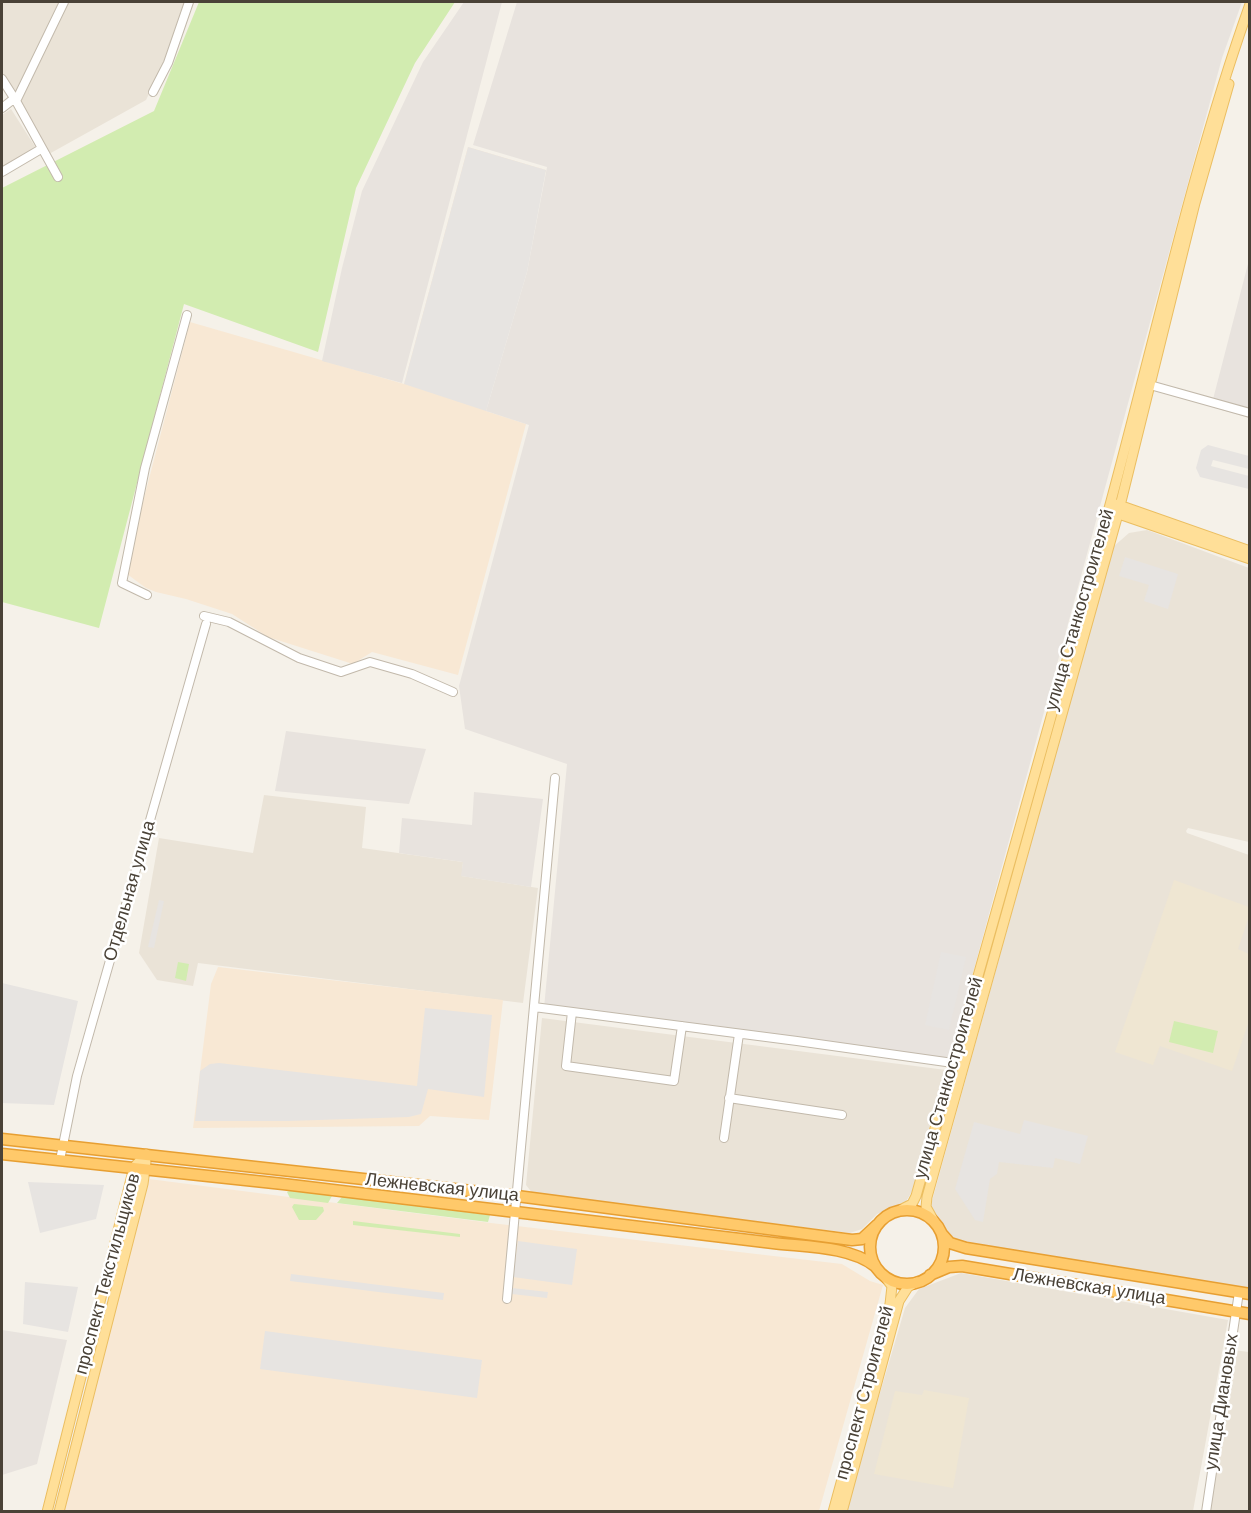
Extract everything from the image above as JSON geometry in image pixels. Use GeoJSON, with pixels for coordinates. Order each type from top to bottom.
{"type":"FeatureCollection","features":[{"type":"Feature","properties":{"kind":"highway","name":"Лежневская улица"},"geometry":{"type":"LineString","coordinates":[[2,1139],[517,1196],[852,1240],[862,1239],[877,1225]]}},
{"type":"Feature","properties":{"kind":"highway","name":"Лежневская улица"},"geometry":{"type":"LineString","coordinates":[[2,1154],[147,1168],[850,1253],[863,1257],[875,1266]]}},
{"type":"Feature","properties":{"kind":"highway"},"geometry":{"type":"LineString","coordinates":[[902,1209],[918,1212],[935,1223],[942,1234],[944,1247],[939,1265],[930,1275],[917,1282],[902,1283],[884,1276],[875,1266],[870,1245],[877,1225],[888,1215],[902,1209]]}},
{"type":"Feature","properties":{"kind":"highway","name":"Лежневская улица"},"geometry":{"type":"LineString","coordinates":[[942,1234],[953,1245],[966,1248],[1244,1293]]}},
{"type":"Feature","properties":{"kind":"highway","name":"Лежневская улица"},"geometry":{"type":"LineString","coordinates":[[930,1275],[949,1267],[962,1266],[1250,1314]]}},
{"type":"Feature","properties":{"kind":"main road","name":"улица Станкостроителей"},"geometry":{"type":"LineString","coordinates":[[935,1223],[926,1207],[927,1197],[1114,508],[1188,201],[1231,56],[1250,4]]}},
{"type":"Feature","properties":{"kind":"main road","name":"улица Станкостроителей"},"geometry":{"type":"LineString","coordinates":[[902,1209],[910,1206],[915,1199],[1150,385],[1195,203],[1250,21]]}},
{"type":"Feature","properties":{"kind":"main road"},"geometry":{"type":"LineString","coordinates":[[1114,508],[1250,551]]}},
{"type":"Feature","properties":{"kind":"main road"},"geometry":{"type":"LineString","coordinates":[[1114,508],[1250,559]]}},
{"type":"Feature","properties":{"kind":"main road","name":"проспект Текстильщиков"},"geometry":{"type":"LineString","coordinates":[[47,1512],[134,1167],[146,1154]]}},
{"type":"Feature","properties":{"kind":"main road","name":"проспект Текстильщиков"},"geometry":{"type":"LineString","coordinates":[[59,1512],[147,1168],[146,1154]]}},
{"type":"Feature","properties":{"kind":"main road","name":"проспект Строителей"},"geometry":{"type":"LineString","coordinates":[[833,1512],[890,1304],[892,1286],[884,1276]]}},
{"type":"Feature","properties":{"kind":"main road","name":"проспект Строителей"},"geometry":{"type":"LineString","coordinates":[[842,1512],[899,1301],[908,1287],[917,1282]]}},
{"type":"Feature","properties":{"kind":"street"},"geometry":{"type":"LineString","coordinates":[[16,101],[64,2]]}},
{"type":"Feature","properties":{"kind":"street"},"geometry":{"type":"LineString","coordinates":[[153,92],[168,63],[189,2]]}},
{"type":"Feature","properties":{"kind":"street"},"geometry":{"type":"LineString","coordinates":[[2,79],[58,177]]}},
{"type":"Feature","properties":{"kind":"street"},"geometry":{"type":"LineString","coordinates":[[2,108],[11,101],[16,101]]}},
{"type":"Feature","properties":{"kind":"street"},"geometry":{"type":"LineString","coordinates":[[2,172],[41,149]]}},
{"type":"Feature","properties":{"kind":"street"},"geometry":{"type":"LineString","coordinates":[[147,595],[122,583],[145,468],[187,315]]}},
{"type":"Feature","properties":{"kind":"street"},"geometry":{"type":"LineString","coordinates":[[1150,385],[1250,413]]}},
{"type":"Feature","properties":{"kind":"street","name":"Отдельная улица"},"geometry":{"type":"LineString","coordinates":[[60,1160],[77,1076],[205,620],[229,622],[299,658],[341,672],[370,662],[412,674],[453,692]]}},
{"type":"Feature","properties":{"kind":"street"},"geometry":{"type":"LineString","coordinates":[[507,1299],[555,778]]}},
{"type":"Feature","properties":{"kind":"street"},"geometry":{"type":"LineString","coordinates":[[534,1007],[953,1063]]}},
{"type":"Feature","properties":{"kind":"street"},"geometry":{"type":"LineString","coordinates":[[572,1012],[566,1066],[674,1081],[682,1026]]}},
{"type":"Feature","properties":{"kind":"street"},"geometry":{"type":"LineString","coordinates":[[724,1138],[740,1034]]}},
{"type":"Feature","properties":{"kind":"street"},"geometry":{"type":"LineString","coordinates":[[729,1098],[842,1115]]}},
{"type":"Feature","properties":{"kind":"street","name":"улица Диановых"},"geometry":{"type":"LineString","coordinates":[[1206,1512],[1236,1311],[1244,1293]]}},
{"type":"Feature","properties":{"kind":"shaded area"},"geometry":{"type":"Polygon","coordinates":[[[2,2],[60,2],[15,93],[2,72],[2,2]]]}},
{"type":"Feature","properties":{"kind":"shaded area"},"geometry":{"type":"Polygon","coordinates":[[[69,2],[184,2],[162,67],[146,100],[49,154],[21,101],[69,2]]]}},
{"type":"Feature","properties":{"kind":"shaded area"},"geometry":{"type":"Polygon","coordinates":[[[464,2],[502,2],[402,383],[322,361],[342,268],[362,191],[423,62],[464,2]]]}},
{"type":"Feature","properties":{"kind":"shaded area"},"geometry":{"type":"Polygon","coordinates":[[[517,2],[1242,2],[1222,58],[949,1061],[544,1008],[567,764],[465,729],[459,686],[529,425],[486,411],[527,272],[547,167],[473,145],[517,2]]]}},
{"type":"Feature","properties":{"kind":"shaded area"},"geometry":{"type":"Polygon","coordinates":[[[11,109],[36,148],[2,170],[2,115],[11,109]]]}},
{"type":"Feature","properties":{"kind":"shaded area"},"geometry":{"type":"Polygon","coordinates":[[[468,147],[546,170],[486,411],[526,424],[458,675],[372,652],[353,664],[268,637],[232,614],[156,592],[146,588],[127,574],[133,540],[190,322],[404,384],[468,147]]]}},
{"type":"Feature","properties":{"kind":"shaded area"},"geometry":{"type":"Polygon","coordinates":[[[468,147],[546,170],[527,272],[486,411],[404,384],[468,147]]]}},
{"type":"Feature","properties":{"kind":"shaded area"},"geometry":{"type":"Polygon","coordinates":[[[1249,260],[1249,418],[1211,407],[1249,260]]]}},
{"type":"Feature","properties":{"kind":"shaded area"},"geometry":{"type":"Polygon","coordinates":[[[1208,445],[1249,456],[1249,469],[1213,460],[1211,466],[1249,476],[1249,489],[1200,477],[1196,468],[1201,450],[1208,445]]]}},
{"type":"Feature","properties":{"kind":"shaded area"},"geometry":{"type":"Polygon","coordinates":[[[1147,530],[1249,568],[1249,842],[1188,828],[1186,831],[1249,855],[1249,1293],[963,1242],[954,1238],[933,1215],[930,1208],[1113,547],[1129,533],[1147,530]]]}},
{"type":"Feature","properties":{"kind":"shaded area"},"geometry":{"type":"Polygon","coordinates":[[[1125,557],[1178,574],[1168,609],[1144,601],[1149,585],[1119,576],[1125,557]]]}},
{"type":"Feature","properties":{"kind":"shaded area"},"geometry":{"type":"Polygon","coordinates":[[[286,731],[426,749],[409,804],[275,791],[286,731]]]}},
{"type":"Feature","properties":{"kind":"shaded area"},"geometry":{"type":"Polygon","coordinates":[[[474,792],[543,799],[531,887],[461,876],[463,862],[399,853],[402,818],[472,825],[474,792]]]}},
{"type":"Feature","properties":{"kind":"shaded area"},"geometry":{"type":"Polygon","coordinates":[[[264,795],[366,807],[362,848],[463,862],[462,876],[538,888],[523,1003],[198,963],[193,986],[157,980],[139,953],[159,838],[253,853],[264,795]]]}},
{"type":"Feature","properties":{"kind":"shaded area"},"geometry":{"type":"Polygon","coordinates":[[[1174,880],[1249,907],[1249,916],[1238,949],[1249,954],[1249,1021],[1232,1071],[1160,1046],[1153,1065],[1115,1052],[1174,880]]]}},
{"type":"Feature","properties":{"kind":"shaded area"},"geometry":{"type":"Polygon","coordinates":[[[159,900],[164,901],[154,948],[148,947],[159,900]]]}},
{"type":"Feature","properties":{"kind":"shaded area"},"geometry":{"type":"Polygon","coordinates":[[[941,952],[966,957],[949,1030],[925,1025],[941,952]]]}},
{"type":"Feature","properties":{"kind":"shaded area"},"geometry":{"type":"Polygon","coordinates":[[[218,967],[503,1000],[489,1120],[430,1116],[419,1126],[193,1128],[211,984],[218,967]]]}},
{"type":"Feature","properties":{"kind":"shaded area"},"geometry":{"type":"Polygon","coordinates":[[[2,983],[78,1001],[54,1105],[2,1103],[2,983]]]}},
{"type":"Feature","properties":{"kind":"shaded area"},"geometry":{"type":"Polygon","coordinates":[[[425,1008],[492,1015],[484,1097],[428,1089],[421,1114],[409,1117],[195,1121],[200,1071],[210,1064],[219,1063],[417,1086],[425,1008]]]}},
{"type":"Feature","properties":{"kind":"shaded area"},"geometry":{"type":"Polygon","coordinates":[[[542,1018],[946,1070],[913,1190],[905,1203],[877,1214],[862,1229],[850,1233],[533,1194],[526,1185],[542,1018]]]}},
{"type":"Feature","properties":{"kind":"shaded area"},"geometry":{"type":"Polygon","coordinates":[[[1024,1120],[1088,1136],[1080,1164],[1055,1158],[1053,1168],[999,1162],[997,1174],[990,1179],[983,1222],[975,1220],[955,1189],[974,1122],[1020,1134],[1024,1120]]]}},
{"type":"Feature","properties":{"kind":"shaded area"},"geometry":{"type":"Polygon","coordinates":[[[149,1179],[491,1223],[842,1264],[870,1281],[883,1285],[819,1511],[58,1512],[149,1179]]]}},
{"type":"Feature","properties":{"kind":"shaded area"},"geometry":{"type":"Polygon","coordinates":[[[28,1182],[104,1185],[96,1219],[40,1233],[28,1182]]]}},
{"type":"Feature","properties":{"kind":"shaded area"},"geometry":{"type":"Polygon","coordinates":[[[518,1241],[577,1249],[572,1285],[513,1277],[518,1241]]]}},
{"type":"Feature","properties":{"kind":"shaded area"},"geometry":{"type":"Polygon","coordinates":[[[961,1273],[1228,1320],[1193,1511],[845,1512],[905,1308],[919,1289],[961,1273]]]}},
{"type":"Feature","properties":{"kind":"shaded area"},"geometry":{"type":"Polygon","coordinates":[[[291,1274],[444,1293],[443,1300],[290,1281],[291,1274]]]}},
{"type":"Feature","properties":{"kind":"shaded area"},"geometry":{"type":"Polygon","coordinates":[[[25,1282],[78,1287],[68,1332],[23,1324],[25,1282]]]}},
{"type":"Feature","properties":{"kind":"shaded area"},"geometry":{"type":"Polygon","coordinates":[[[512,1288],[548,1292],[547,1298],[512,1294],[512,1288]]]}},
{"type":"Feature","properties":{"kind":"shaded area"},"geometry":{"type":"Polygon","coordinates":[[[2,1330],[67,1340],[37,1464],[2,1475],[2,1330]]]}},
{"type":"Feature","properties":{"kind":"shaded area"},"geometry":{"type":"Polygon","coordinates":[[[265,1331],[482,1360],[477,1398],[260,1369],[265,1331]]]}},
{"type":"Feature","properties":{"kind":"shaded area"},"geometry":{"type":"Polygon","coordinates":[[[1233,1350],[1249,1352],[1249,1511],[1202,1512],[1233,1350]]]}},
{"type":"Feature","properties":{"kind":"shaded area"},"geometry":{"type":"Polygon","coordinates":[[[924,1390],[969,1398],[953,1488],[874,1474],[895,1391],[922,1395],[924,1390]]]}},
{"type":"Feature","properties":{"kind":"green space"},"geometry":{"type":"Polygon","coordinates":[[[199,2],[455,2],[415,63],[356,188],[318,352],[184,304],[99,628],[2,602],[2,188],[154,111],[199,2]]]}},
{"type":"Feature","properties":{"kind":"green space"},"geometry":{"type":"Polygon","coordinates":[[[178,962],[189,964],[186,981],[175,978],[178,962]]]}},
{"type":"Feature","properties":{"kind":"green space"},"geometry":{"type":"Polygon","coordinates":[[[1174,1021],[1218,1031],[1213,1053],[1169,1042],[1174,1021]]]}},
{"type":"Feature","properties":{"kind":"green space"},"geometry":{"type":"Polygon","coordinates":[[[291,1190],[332,1196],[328,1203],[290,1198],[287,1192],[291,1190]]]}},
{"type":"Feature","properties":{"kind":"green space"},"geometry":{"type":"Polygon","coordinates":[[[342,1197],[490,1215],[488,1222],[337,1203],[342,1197]]]}},
{"type":"Feature","properties":{"kind":"green space"},"geometry":{"type":"Polygon","coordinates":[[[294,1204],[323,1207],[324,1211],[316,1220],[299,1220],[292,1207],[294,1204]]]}},
{"type":"Feature","properties":{"kind":"green space"},"geometry":{"type":"Polygon","coordinates":[[[353,1221],[460,1234],[460,1237],[353,1225],[353,1221]]]}}]}
